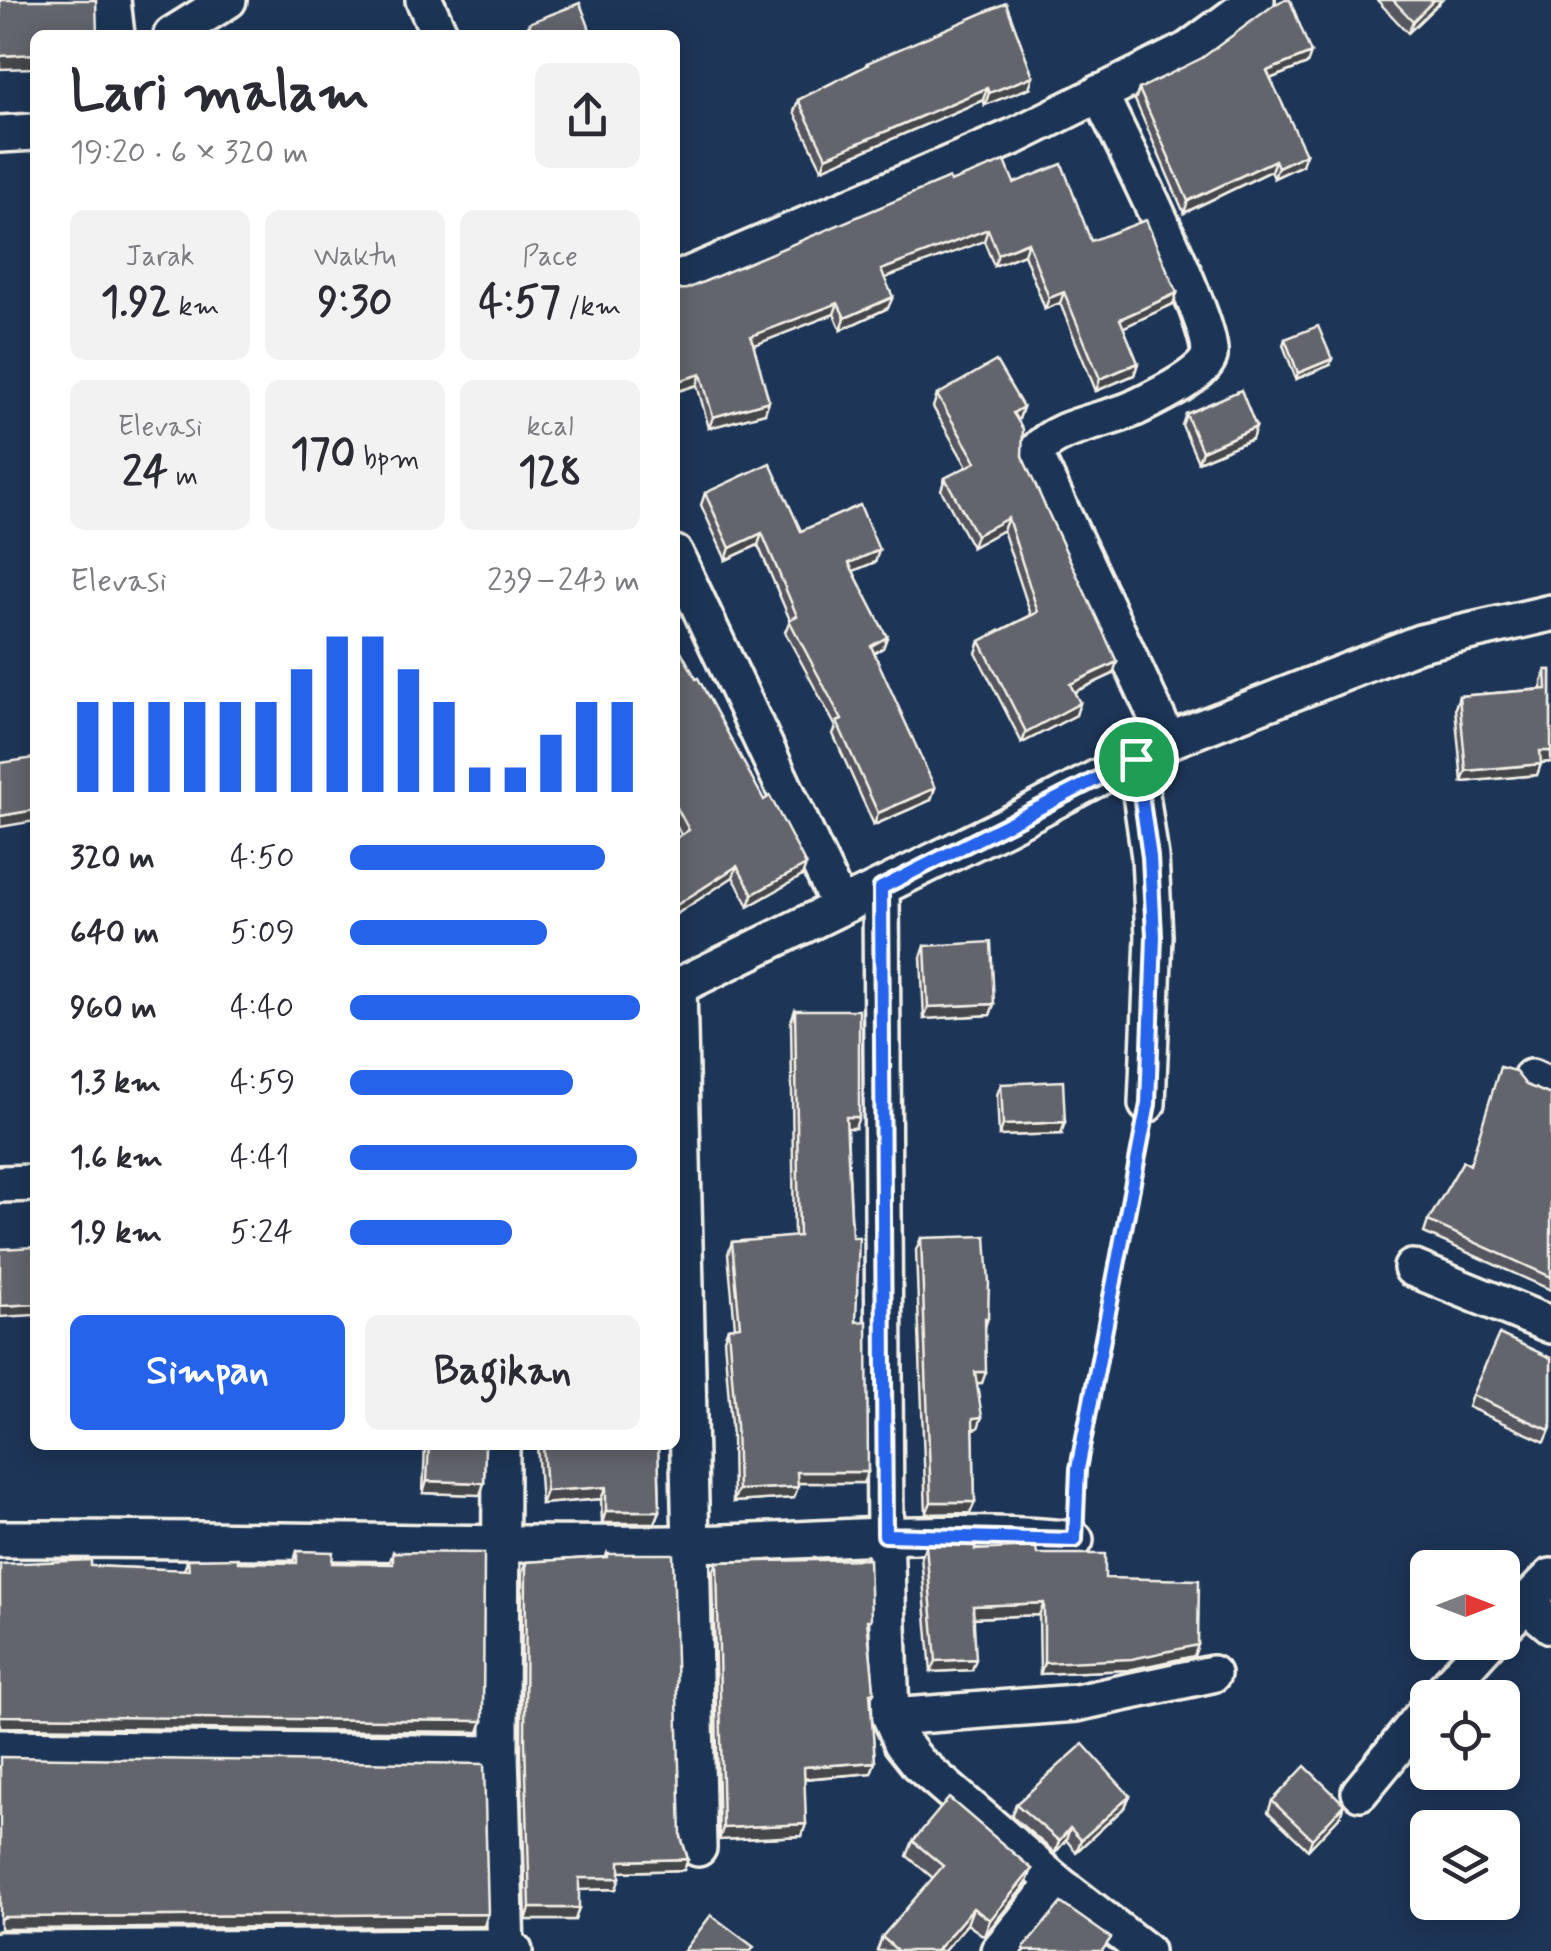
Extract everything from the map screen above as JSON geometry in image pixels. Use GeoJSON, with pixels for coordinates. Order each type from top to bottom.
{"type":"FeatureCollection","features":[{"type":"Feature","properties":{"kind":"street"},"geometry":{"type":"LineString","coordinates":[[112,0],[115,30]]}},
{"type":"Feature","properties":{"kind":"street"},"geometry":{"type":"LineString","coordinates":[[180,30],[228,0]]}},
{"type":"Feature","properties":{"kind":"street"},"geometry":{"type":"LineString","coordinates":[[424,0],[438,30]]}},
{"type":"Feature","properties":{"kind":"street"},"geometry":{"type":"LineString","coordinates":[[680,279],[1015,136],[1188,50],[1256,0]]}},
{"type":"Feature","properties":{"kind":"street"},"geometry":{"type":"LineString","coordinates":[[1099,94],[1187,285],[1209,342],[1209,358],[1199,372],[1132,409],[1048,440],[1039,448],[1038,459],[1168,741]]}},
{"type":"Feature","properties":{"kind":"street"},"geometry":{"type":"LineString","coordinates":[[0,134],[30,132]]}},
{"type":"Feature","properties":{"kind":"street"},"geometry":{"type":"LineString","coordinates":[[680,565],[840,907]]}},
{"type":"Feature","properties":{"kind":"street"},"geometry":{"type":"LineString","coordinates":[[680,986],[1168,741],[1420,643],[1551,613]]}},
{"type":"Feature","properties":{"kind":"street"},"geometry":{"type":"LineString","coordinates":[[1136,759],[1150,857],[1154,936],[1148,1104]]}},
{"type":"Feature","properties":{"kind":"street"},"geometry":{"type":"LineString","coordinates":[[881,888],[885,1535],[891,1717],[902,1743],[918,1763],[1056,1882],[1145,1951]]}},
{"type":"Feature","properties":{"kind":"street"},"geometry":{"type":"LineString","coordinates":[[680,1126],[698,1848]]}},
{"type":"Feature","properties":{"kind":"street"},"geometry":{"type":"LineString","coordinates":[[0,1184],[30,1183]]}},
{"type":"Feature","properties":{"kind":"street"},"geometry":{"type":"LineString","coordinates":[[1412,1268],[1551,1325]]}},
{"type":"Feature","properties":{"kind":"street"},"geometry":{"type":"LineString","coordinates":[[0,1950],[509,1950],[500,1754],[501,1450]]}},
{"type":"Feature","properties":{"kind":"street"},"geometry":{"type":"LineString","coordinates":[[0,1538],[220,1538],[502,1546],[689,1544],[885,1535],[1075,1540]]}},
{"type":"Feature","properties":{"kind":"street"},"geometry":{"type":"LineString","coordinates":[[1527,1619],[1551,1577]]}},
{"type":"Feature","properties":{"kind":"street"},"geometry":{"type":"LineString","coordinates":[[1453,1680],[1472,1660]]}},
{"type":"Feature","properties":{"kind":"street"},"geometry":{"type":"LineString","coordinates":[[891,1717],[1076,1703],[1212,1674]]}},
{"type":"Feature","properties":{"kind":"street"},"geometry":{"type":"LineString","coordinates":[[1360,1792],[1410,1731]]}},
{"type":"Feature","properties":{"kind":"street"},"geometry":{"type":"LineString","coordinates":[[0,1748],[500,1754]]}},
{"type":"Feature","properties":{"kind":"street"},"geometry":{"type":"LineString","coordinates":[[999,1951],[1056,1882]]}},
{"type":"Feature","properties":{"kind":"path"},"geometry":{"type":"LineString","coordinates":[[1075,1540],[1078,1469],[1148,1104]]}},
{"type":"Feature","properties":{"kind":"building"},"geometry":{"type":"Polygon","coordinates":[[[0,0],[96,0],[97,30],[30,30],[30,54],[0,56],[0,0]]]}},
{"type":"Feature","properties":{"kind":"building"},"geometry":{"type":"Polygon","coordinates":[[[1284,0],[1290,0],[1311,53],[1267,71],[1306,154],[1278,167],[1275,160],[1188,201],[1139,89],[1202,58],[1284,0]]]}},
{"type":"Feature","properties":{"kind":"building"},"geometry":{"type":"Polygon","coordinates":[[[1393,0],[1434,0],[1413,21],[1393,0]]]}},
{"type":"Feature","properties":{"kind":"building"},"geometry":{"type":"Polygon","coordinates":[[[580,3],[590,30],[531,30],[529,23],[580,3]]]}},
{"type":"Feature","properties":{"kind":"building"},"geometry":{"type":"Polygon","coordinates":[[[1006,3],[1033,76],[989,93],[987,88],[826,157],[798,100],[867,63],[1006,3]]]}},
{"type":"Feature","properties":{"kind":"building"},"geometry":{"type":"Polygon","coordinates":[[[1005,161],[1014,183],[1062,164],[1091,241],[1146,220],[1177,293],[1120,319],[1138,363],[1100,379],[1064,292],[1049,298],[1028,242],[998,254],[988,229],[881,270],[893,297],[845,318],[838,303],[751,336],[769,401],[713,417],[701,374],[680,380],[680,290],[949,178],[950,182],[1005,161]]]}},
{"type":"Feature","properties":{"kind":"building"},"geometry":{"type":"Polygon","coordinates":[[[1318,326],[1332,359],[1298,373],[1285,339],[1318,326]]]}},
{"type":"Feature","properties":{"kind":"building"},"geometry":{"type":"Polygon","coordinates":[[[996,361],[1023,407],[1013,413],[1023,429],[1022,456],[1117,662],[1070,684],[1080,703],[1026,732],[980,641],[1038,612],[1008,518],[976,535],[945,478],[976,462],[937,395],[996,361]]]}},
{"type":"Feature","properties":{"kind":"building"},"geometry":{"type":"Polygon","coordinates":[[[1241,390],[1256,427],[1202,451],[1186,414],[1241,390]]]}},
{"type":"Feature","properties":{"kind":"building"},"geometry":{"type":"Polygon","coordinates":[[[770,463],[801,531],[860,505],[879,550],[849,563],[887,637],[871,646],[935,788],[878,813],[837,722],[842,720],[789,620],[797,616],[762,533],[730,548],[705,493],[770,463]]]}},
{"type":"Feature","properties":{"kind":"building"},"geometry":{"type":"Polygon","coordinates":[[[680,649],[764,800],[770,796],[806,865],[753,894],[737,866],[680,903],[680,836],[689,830],[680,813],[680,649]]]}},
{"type":"Feature","properties":{"kind":"building"},"geometry":{"type":"Polygon","coordinates":[[[1546,670],[1551,670],[1551,751],[1540,751],[1541,764],[1466,771],[1459,696],[1547,689],[1546,670]]]}},
{"type":"Feature","properties":{"kind":"building"},"geometry":{"type":"Polygon","coordinates":[[[30,759],[30,811],[0,816],[0,763],[30,759]]]}},
{"type":"Feature","properties":{"kind":"building"},"geometry":{"type":"Polygon","coordinates":[[[991,942],[994,1004],[928,1007],[925,946],[991,942]]]}},
{"type":"Feature","properties":{"kind":"building"},"geometry":{"type":"Polygon","coordinates":[[[795,1010],[859,1010],[859,1117],[846,1117],[852,1237],[859,1237],[856,1322],[867,1321],[868,1472],[797,1472],[798,1487],[738,1490],[728,1328],[740,1326],[732,1242],[799,1236],[795,1010]]]}},
{"type":"Feature","properties":{"kind":"building"},"geometry":{"type":"Polygon","coordinates":[[[1500,1067],[1515,1071],[1526,1085],[1551,1095],[1551,1277],[1428,1221],[1463,1161],[1470,1165],[1500,1067]]]}},
{"type":"Feature","properties":{"kind":"building"},"geometry":{"type":"Polygon","coordinates":[[[1063,1081],[1065,1122],[1003,1125],[1001,1084],[1063,1081]]]}},
{"type":"Feature","properties":{"kind":"building"},"geometry":{"type":"Polygon","coordinates":[[[986,1236],[986,1372],[975,1372],[982,1417],[973,1418],[975,1502],[931,1502],[921,1238],[986,1236]]]}},
{"type":"Feature","properties":{"kind":"building"},"geometry":{"type":"Polygon","coordinates":[[[30,1247],[30,1304],[0,1306],[0,1249],[30,1247]]]}},
{"type":"Feature","properties":{"kind":"building"},"geometry":{"type":"Polygon","coordinates":[[[1499,1334],[1551,1358],[1549,1430],[1472,1395],[1499,1334]]]}},
{"type":"Feature","properties":{"kind":"building"},"geometry":{"type":"Polygon","coordinates":[[[429,1450],[485,1450],[484,1483],[427,1481],[429,1450]]]}},
{"type":"Feature","properties":{"kind":"building"},"geometry":{"type":"Polygon","coordinates":[[[543,1450],[658,1450],[660,1511],[606,1511],[606,1487],[546,1491],[543,1450]]]}},
{"type":"Feature","properties":{"kind":"building"},"geometry":{"type":"Polygon","coordinates":[[[975,1544],[975,1550],[1036,1547],[1037,1554],[1105,1554],[1105,1578],[1199,1580],[1198,1645],[1132,1659],[1044,1663],[1044,1603],[973,1606],[976,1659],[936,1661],[926,1545],[975,1544]]]}},
{"type":"Feature","properties":{"kind":"building"},"geometry":{"type":"Polygon","coordinates":[[[297,1551],[333,1552],[332,1563],[393,1564],[393,1552],[484,1553],[483,1721],[0,1716],[0,1564],[91,1560],[91,1566],[189,1570],[188,1559],[297,1563],[297,1551]]]}},
{"type":"Feature","properties":{"kind":"building"},"geometry":{"type":"Polygon","coordinates":[[[607,1554],[673,1554],[681,1837],[688,1859],[620,1861],[620,1878],[579,1878],[579,1908],[530,1908],[525,1742],[526,1562],[607,1554]]]}},
{"type":"Feature","properties":{"kind":"building"},"geometry":{"type":"Polygon","coordinates":[[[869,1559],[871,1620],[867,1620],[875,1762],[804,1767],[806,1824],[723,1828],[717,1562],[869,1559]]]}},
{"type":"Feature","properties":{"kind":"building"},"geometry":{"type":"Polygon","coordinates":[[[1083,1744],[1130,1796],[1081,1840],[1070,1828],[1059,1841],[1016,1804],[1083,1744]]]}},
{"type":"Feature","properties":{"kind":"building"},"geometry":{"type":"Polygon","coordinates":[[[0,1757],[484,1764],[488,1914],[0,1919],[0,1757]]]}},
{"type":"Feature","properties":{"kind":"building"},"geometry":{"type":"Polygon","coordinates":[[[1305,1766],[1344,1804],[1312,1839],[1272,1801],[1305,1766]]]}},
{"type":"Feature","properties":{"kind":"building"},"geometry":{"type":"Polygon","coordinates":[[[949,1798],[1032,1869],[990,1920],[973,1908],[936,1951],[898,1951],[882,1937],[943,1866],[913,1841],[949,1798]]]}},
{"type":"Feature","properties":{"kind":"building"},"geometry":{"type":"Polygon","coordinates":[[[1061,1903],[1111,1938],[1102,1951],[1023,1949],[1061,1903]]]}},
{"type":"Feature","properties":{"kind":"building"},"geometry":{"type":"Polygon","coordinates":[[[711,1915],[754,1947],[751,1951],[684,1951],[711,1915]]]}},
{"type":"Feature","properties":{"kind":"route"},"geometry":{"type":"LineString","coordinates":[[1136,759],[1150,857],[1154,936],[1148,1104],[1078,1469],[1075,1540],[885,1535],[881,888],[1136,759]]}}]}
